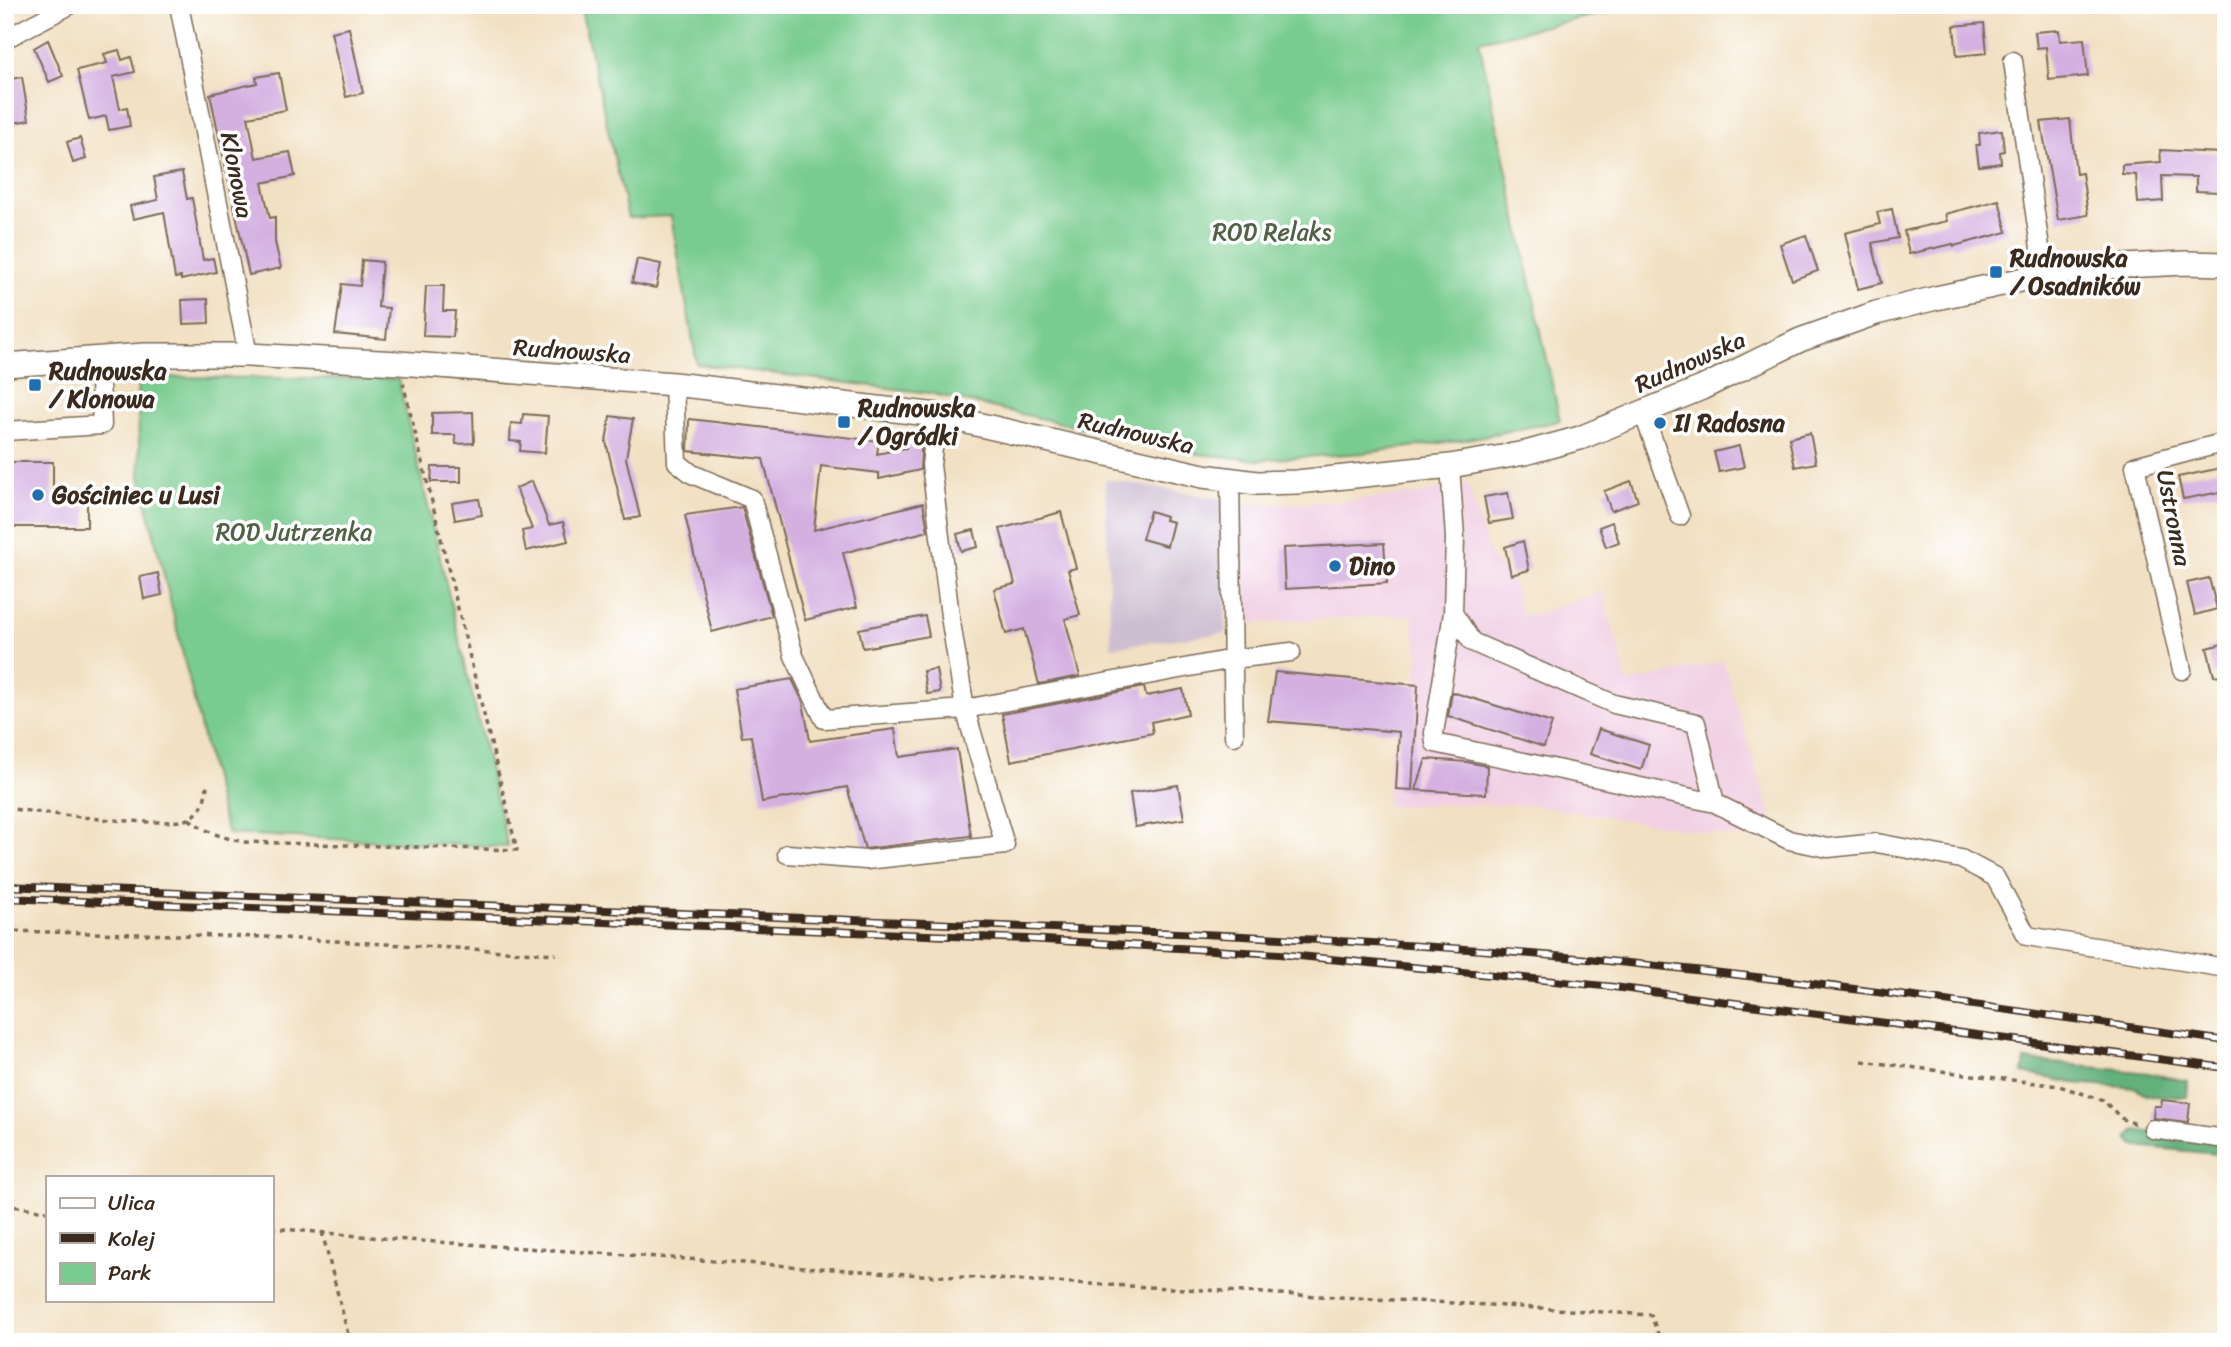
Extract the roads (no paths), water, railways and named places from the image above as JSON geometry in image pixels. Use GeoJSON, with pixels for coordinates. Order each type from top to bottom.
{"type":"FeatureCollection","features":[{"type":"Feature","properties":{"kind":"main road","name":"Rudnowska"},"geometry":{"type":"LineString","coordinates":[[5,365],[145,355],[248,355],[398,363],[674,384],[937,415],[1230,481],[1297,482],[1450,466],[1536,450],[1580,438],[1702,388],[1800,340],[1876,313],[1936,298],[2044,275],[2102,267],[2186,262],[2226,264]]}},
{"type":"Feature","properties":{"kind":"street"},"geometry":{"type":"LineString","coordinates":[[5,40],[70,5]]}},
{"type":"Feature","properties":{"kind":"street","name":"Klonowa"},"geometry":{"type":"LineString","coordinates":[[179,5],[248,355]]}},
{"type":"Feature","properties":{"kind":"street"},"geometry":{"type":"LineString","coordinates":[[2013,61],[2044,275]]}},
{"type":"Feature","properties":{"kind":"street"},"geometry":{"type":"LineString","coordinates":[[5,431],[102,425],[99,359]]}},
{"type":"Feature","properties":{"kind":"street"},"geometry":{"type":"LineString","coordinates":[[674,384],[677,462],[692,474],[752,499],[794,656],[824,719],[965,709],[1233,659],[1291,652]]}},
{"type":"Feature","properties":{"kind":"street"},"geometry":{"type":"LineString","coordinates":[[1643,412],[1681,516]]}},
{"type":"Feature","properties":{"kind":"street"},"geometry":{"type":"LineString","coordinates":[[787,854],[866,860],[1005,845],[965,709],[950,616],[931,465],[937,415]]}},
{"type":"Feature","properties":{"kind":"street","name":"Ustronna"},"geometry":{"type":"LineString","coordinates":[[2182,670],[2135,466],[2226,442]]}},
{"type":"Feature","properties":{"kind":"street"},"geometry":{"type":"LineString","coordinates":[[1450,466],[1455,537],[1452,613],[1434,733],[1435,743],[1715,803],[1789,840],[1828,848],[1877,843],[1961,859],[1995,877],[2027,936],[2226,968]]}},
{"type":"Feature","properties":{"kind":"street"},"geometry":{"type":"LineString","coordinates":[[1230,481],[1234,736]]}},
{"type":"Feature","properties":{"kind":"street"},"geometry":{"type":"LineString","coordinates":[[1452,613],[1472,642],[1614,704],[1696,723],[1715,803]]}},
{"type":"Feature","properties":{"kind":"street"},"geometry":{"type":"LineString","coordinates":[[2153,1129],[2226,1139]]}},
{"type":"Feature","properties":{"kind":"railway"},"geometry":{"type":"LineString","coordinates":[[5,886],[1202,934],[1475,950],[1648,965],[1814,984],[2226,1041]]}},
{"type":"Feature","properties":{"kind":"railway"},"geometry":{"type":"LineString","coordinates":[[5,898],[1028,939],[1279,954],[1614,987],[2226,1068]]}},
{"type":"Feature","properties":{"kind":"place","name":"Rudnowska / Osadników"},"geometry":{"type":"Point","coordinates":[1996,272]}},
{"type":"Feature","properties":{"kind":"place","name":"Rudnowska / Klonowa"},"geometry":{"type":"Point","coordinates":[35,385]}},
{"type":"Feature","properties":{"kind":"place","name":"Rudnowska / Ogródki"},"geometry":{"type":"Point","coordinates":[844,422]}},
{"type":"Feature","properties":{"kind":"place","name":"II Radosna"},"geometry":{"type":"Point","coordinates":[1660,423]}},
{"type":"Feature","properties":{"kind":"place","name":"Gościniec u Lusi"},"geometry":{"type":"Point","coordinates":[38,495]}},
{"type":"Feature","properties":{"kind":"place","name":"Dino"},"geometry":{"type":"Point","coordinates":[1335,566]}},
{"type":"Feature","properties":{"kind":"park label","name":"ROD Relaks"},"geometry":{"type":"Point","coordinates":[1272,232]}},
{"type":"Feature","properties":{"kind":"park label","name":"ROD Jutrzenka"},"geometry":{"type":"Point","coordinates":[294,532]}}]}
